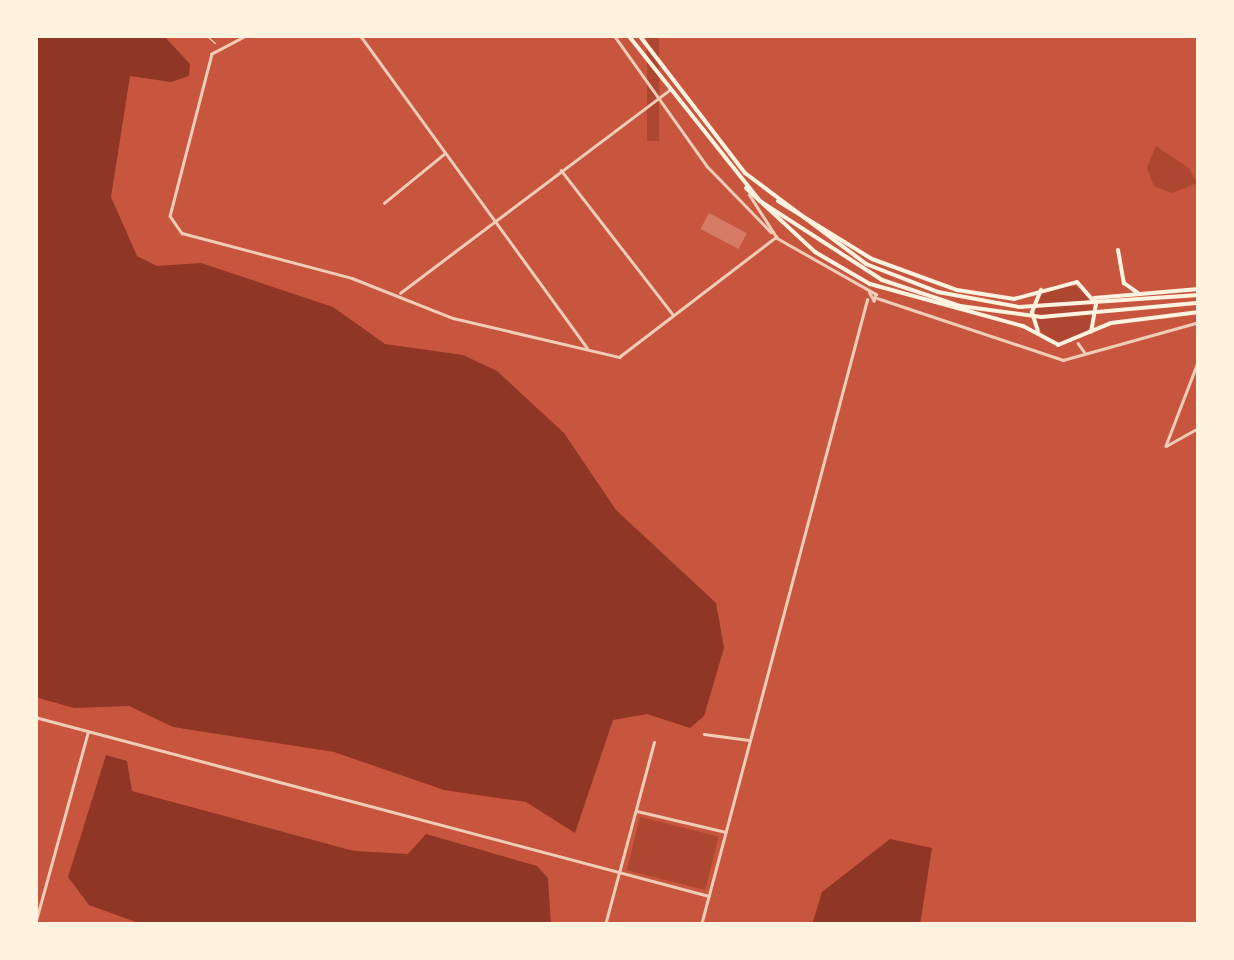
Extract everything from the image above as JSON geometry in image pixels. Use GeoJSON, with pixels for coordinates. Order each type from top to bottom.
{"type":"FeatureCollection","features":[{"type":"Feature","properties":{"kind":"highway"},"geometry":{"type":"LineString","coordinates":[[628,35],[744,184],[807,238],[882,280],[1019,315],[1110,314],[1199,303]]}},
{"type":"Feature","properties":{"kind":"highway"},"geometry":{"type":"LineString","coordinates":[[639,35],[773,200],[884,272],[1020,307],[1109,306],[1199,292]]}},
{"type":"Feature","properties":{"kind":"highway"},"geometry":{"type":"LineString","coordinates":[[744,184],[749,195],[870,284],[1041,335],[1078,343],[1091,333],[1199,312]]}},
{"type":"Feature","properties":{"kind":"highway"},"geometry":{"type":"LineString","coordinates":[[773,200],[914,277],[1000,297],[1041,290],[1068,280],[1094,298],[1199,292]]}},
{"type":"Feature","properties":{"kind":"highway"},"geometry":{"type":"LineString","coordinates":[[1118,250],[1124,282],[1142,295]]}},
{"type":"Feature","properties":{"kind":"highway"},"geometry":{"type":"LineString","coordinates":[[1041,290],[1032,312],[1041,335]]}},
{"type":"Feature","properties":{"kind":"highway"},"geometry":{"type":"LineString","coordinates":[[1091,333],[1094,298]]}},
{"type":"Feature","properties":{"kind":"street"},"geometry":{"type":"LineString","coordinates":[[248,35],[217,46],[173,228],[399,294],[453,318],[619,357],[776,237]]}},
{"type":"Feature","properties":{"kind":"street"},"geometry":{"type":"LineString","coordinates":[[360,35],[588,349]]}},
{"type":"Feature","properties":{"kind":"street"},"geometry":{"type":"LineString","coordinates":[[614,35],[707,166],[776,237],[869,294],[1062,360],[1199,322],[1199,350]]}},
{"type":"Feature","properties":{"kind":"street"},"geometry":{"type":"LineString","coordinates":[[399,294],[560,168],[670,90]]}},
{"type":"Feature","properties":{"kind":"street"},"geometry":{"type":"LineString","coordinates":[[384,202],[445,153]]}},
{"type":"Feature","properties":{"kind":"street"},"geometry":{"type":"LineString","coordinates":[[560,168],[672,313]]}},
{"type":"Feature","properties":{"kind":"street"},"geometry":{"type":"LineString","coordinates":[[749,195],[776,237]]}},
{"type":"Feature","properties":{"kind":"street"},"geometry":{"type":"LineString","coordinates":[[701,925],[869,294]]}},
{"type":"Feature","properties":{"kind":"street"},"geometry":{"type":"LineString","coordinates":[[869,301],[877,298]]}},
{"type":"Feature","properties":{"kind":"street"},"geometry":{"type":"LineString","coordinates":[[1078,343],[1086,354]]}},
{"type":"Feature","properties":{"kind":"street"},"geometry":{"type":"LineString","coordinates":[[1199,360],[1166,446],[1199,428]]}},
{"type":"Feature","properties":{"kind":"street"},"geometry":{"type":"LineString","coordinates":[[35,717],[709,896]]}},
{"type":"Feature","properties":{"kind":"street"},"geometry":{"type":"LineString","coordinates":[[35,924],[88,730]]}},
{"type":"Feature","properties":{"kind":"street"},"geometry":{"type":"LineString","coordinates":[[704,734],[750,740]]}},
{"type":"Feature","properties":{"kind":"street"},"geometry":{"type":"LineString","coordinates":[[605,925],[654,742]]}},
{"type":"Feature","properties":{"kind":"street"},"geometry":{"type":"LineString","coordinates":[[636,810],[726,832]]}},
{"type":"Feature","properties":{"kind":"path"},"geometry":{"type":"LineString","coordinates":[[206,35],[217,46]]}},
{"type":"Feature","properties":{"kind":"shaded area"},"geometry":{"type":"Polygon","coordinates":[[[35,35],[163,35],[190,64],[189,76],[171,82],[130,76],[111,197],[137,256],[157,266],[201,263],[333,307],[385,344],[463,355],[497,371],[564,433],[616,510],[716,603],[724,648],[704,716],[690,728],[647,714],[613,720],[575,833],[526,802],[444,790],[334,752],[173,727],[129,706],[74,708],[35,697],[35,35]]]}},
{"type":"Feature","properties":{"kind":"shaded area"},"geometry":{"type":"Polygon","coordinates":[[[647,35],[659,35],[659,141],[647,141],[647,35]]]}},
{"type":"Feature","properties":{"kind":"shaded area"},"geometry":{"type":"Polygon","coordinates":[[[1156,146],[1189,168],[1197,183],[1172,193],[1154,186],[1147,168],[1156,146]]]}},
{"type":"Feature","properties":{"kind":"shaded area"},"geometry":{"type":"Polygon","coordinates":[[[1064,284],[1084,293],[1093,313],[1084,333],[1064,342],[1044,333],[1035,313],[1044,293],[1064,284]]]}},
{"type":"Feature","properties":{"kind":"shaded area"},"geometry":{"type":"Polygon","coordinates":[[[106,755],[127,761],[132,791],[354,851],[408,854],[426,834],[537,866],[548,878],[551,925],[144,925],[89,905],[68,877],[106,755]]]}},
{"type":"Feature","properties":{"kind":"shaded area"},"geometry":{"type":"Polygon","coordinates":[[[640,817],[719,837],[705,890],[627,870],[640,817]]]}},
{"type":"Feature","properties":{"kind":"shaded area"},"geometry":{"type":"Polygon","coordinates":[[[890,839],[932,848],[920,925],[812,925],[822,892],[890,839]]]}},
{"type":"Feature","properties":{"kind":"building"},"geometry":{"type":"Polygon","coordinates":[[[709,213],[747,233],[739,249],[701,229],[709,213]]]}}]}
